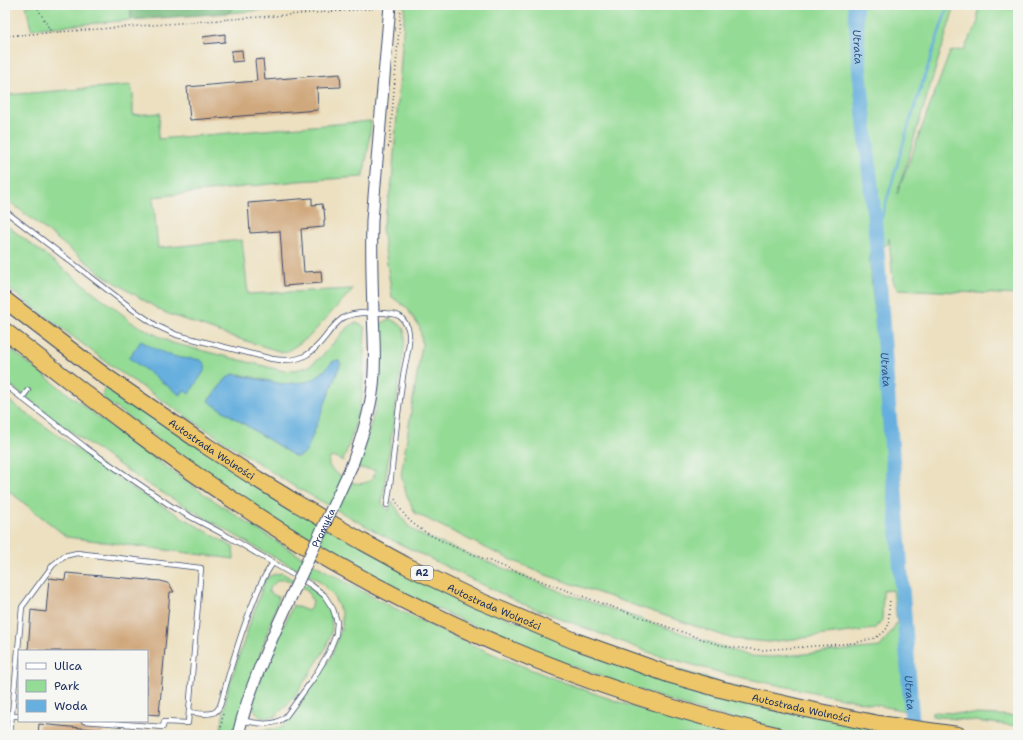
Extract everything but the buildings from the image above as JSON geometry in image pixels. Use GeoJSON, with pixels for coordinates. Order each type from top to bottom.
{"type":"FeatureCollection","features":[{"type":"Feature","properties":{"kind":"highway","name":"Autostrada Wolności"},"geometry":{"type":"LineString","coordinates":[[5,300],[53,338],[108,378],[256,479],[363,542],[405,565],[475,599],[575,641],[668,674],[720,689],[795,707],[857,719],[958,735]]}},
{"type":"Feature","properties":{"kind":"highway"},"geometry":{"type":"LineString","coordinates":[[5,331],[138,434],[241,506],[320,555],[403,600],[500,645],[615,689],[687,712],[776,735]]}},
{"type":"Feature","properties":{"kind":"street","name":"Promyka"},"geometry":{"type":"LineString","coordinates":[[238,735],[241,720],[252,686],[352,465],[367,419],[372,395],[374,351],[371,241],[372,220],[390,6]]}},
{"type":"Feature","properties":{"kind":"lane"},"geometry":{"type":"LineString","coordinates":[[5,211],[135,311],[157,326],[177,335],[272,359],[291,360],[306,356],[321,342],[337,323],[345,317],[354,314],[373,313],[393,314],[399,316],[405,322],[410,337],[404,370],[387,505]]}},
{"type":"Feature","properties":{"kind":"lane"},"geometry":{"type":"LineString","coordinates":[[5,385],[89,450],[174,508],[311,585],[324,595],[333,609],[337,622],[336,634],[313,679],[286,716],[279,722],[271,724],[241,720]]}},
{"type":"Feature","properties":{"kind":"lane"},"geometry":{"type":"LineString","coordinates":[[22,398],[28,390]]}},
{"type":"Feature","properties":{"kind":"lane"},"geometry":{"type":"LineString","coordinates":[[18,650],[22,607],[53,565],[64,556],[77,553],[201,568],[188,723],[164,722],[163,727],[97,722]]}},
{"type":"Feature","properties":{"kind":"lane"},"geometry":{"type":"LineString","coordinates":[[189,712],[204,714],[215,712],[219,708],[245,624],[259,587],[272,563]]}},
{"type":"Feature","properties":{"kind":"lane"},"geometry":{"type":"LineString","coordinates":[[5,729],[10,732],[18,651]]}},
{"type":"Feature","properties":{"kind":"lane"},"geometry":{"type":"LineString","coordinates":[[12,716],[18,716]]}},
{"type":"Feature","properties":{"kind":"path"},"geometry":{"type":"LineString","coordinates":[[36,5],[51,32]]}},
{"type":"Feature","properties":{"kind":"path"},"geometry":{"type":"LineString","coordinates":[[388,147],[390,145],[401,5]]}},
{"type":"Feature","properties":{"kind":"path"},"geometry":{"type":"LineString","coordinates":[[5,36],[390,6]]}},
{"type":"Feature","properties":{"kind":"path"},"geometry":{"type":"LineString","coordinates":[[390,490],[408,519],[414,525],[437,539],[524,575],[713,643],[729,647],[773,650],[855,643],[875,638],[883,633],[888,627],[890,618],[890,598]]}},
{"type":"Feature","properties":{"kind":"path"},"geometry":{"type":"LineString","coordinates":[[220,735],[224,709],[222,698]]}},
{"type":"Feature","properties":{"kind":"green space"},"geometry":{"type":"Polygon","coordinates":[[[26,5],[131,5],[131,20],[31,29],[26,5]]]}},
{"type":"Feature","properties":{"kind":"green space"},"geometry":{"type":"Polygon","coordinates":[[[131,5],[236,5],[228,13],[131,20],[131,5]]]}},
{"type":"Feature","properties":{"kind":"green space"},"geometry":{"type":"Polygon","coordinates":[[[236,5],[325,5],[228,13],[236,5]]]}},
{"type":"Feature","properties":{"kind":"green space"},"geometry":{"type":"Polygon","coordinates":[[[405,5],[955,5],[897,194],[950,52],[964,49],[978,22],[978,5],[1018,5],[1018,295],[897,289],[893,281],[889,238],[888,244],[869,254],[900,589],[906,711],[729,675],[651,653],[520,603],[384,536],[292,485],[120,372],[5,286],[5,224],[131,322],[172,343],[284,371],[309,366],[321,357],[345,330],[354,323],[361,324],[365,328],[362,397],[352,435],[343,461],[335,457],[330,458],[329,462],[331,469],[348,481],[354,483],[365,483],[374,477],[375,474],[375,470],[357,468],[375,411],[378,388],[380,324],[390,319],[402,326],[405,340],[382,503],[389,511],[392,501],[407,525],[421,535],[567,594],[749,656],[772,657],[880,647],[897,622],[893,590],[883,591],[882,620],[874,629],[769,642],[733,639],[543,574],[415,513],[407,496],[401,475],[422,344],[420,328],[407,308],[392,297],[382,229],[392,182],[405,5]],[[141,341],[181,395],[199,360],[166,355],[141,341]],[[333,362],[316,378],[306,382],[282,384],[239,374],[227,378],[208,401],[296,457],[333,362]]]}},
{"type":"Feature","properties":{"kind":"green space"},"geometry":{"type":"Polygon","coordinates":[[[131,85],[133,95],[133,115],[160,113],[158,139],[371,121],[369,144],[363,177],[298,181],[153,197],[158,248],[242,240],[248,294],[353,289],[309,337],[285,353],[233,337],[163,312],[103,275],[5,198],[5,95],[131,85]]]}},
{"type":"Feature","properties":{"kind":"green space"},"geometry":{"type":"Polygon","coordinates":[[[5,345],[156,460],[234,514],[314,564],[353,586],[431,626],[512,662],[595,694],[648,712],[729,735],[243,735],[245,733],[261,730],[276,729],[284,725],[296,711],[332,655],[342,626],[342,614],[333,595],[318,580],[255,547],[144,482],[63,426],[5,381],[5,345]]]}},
{"type":"Feature","properties":{"kind":"green space"},"geometry":{"type":"Polygon","coordinates":[[[112,388],[506,618],[876,729],[876,733],[887,735],[799,735],[783,732],[688,707],[535,653],[413,598],[268,517],[103,399],[103,390],[112,388]]]}},
{"type":"Feature","properties":{"kind":"green space"},"geometry":{"type":"Polygon","coordinates":[[[5,398],[132,488],[233,547],[234,559],[67,537],[5,488],[5,398]]]}},
{"type":"Feature","properties":{"kind":"green space"},"geometry":{"type":"Polygon","coordinates":[[[282,573],[304,586],[306,584],[311,587],[328,606],[331,616],[332,630],[326,648],[295,696],[276,716],[262,718],[257,714],[254,708],[253,698],[259,681],[293,605],[308,611],[313,602],[307,590],[285,579],[277,581],[268,591],[279,598],[233,735],[220,735],[228,688],[265,579],[272,575],[282,573]]]}},
{"type":"Feature","properties":{"kind":"green space"},"geometry":{"type":"Polygon","coordinates":[[[932,712],[1018,716],[1018,726],[932,716],[932,712]]]}},
{"type":"Feature","properties":{"kind":"water"},"geometry":{"type":"Polygon","coordinates":[[[141,341],[170,355],[181,358],[198,359],[204,363],[205,370],[189,394],[184,390],[180,395],[129,358],[141,341]]]}},
{"type":"Feature","properties":{"kind":"water"},"geometry":{"type":"Polygon","coordinates":[[[338,360],[341,363],[306,452],[296,457],[208,401],[227,378],[233,374],[282,384],[306,382],[316,378],[332,362],[338,360]]]}},
{"type":"Feature","properties":{"kind":"waterway","name":"Utrata"},"geometry":{"type":"LineString","coordinates":[[855,5],[859,65],[876,237],[913,735]]}},
{"type":"Feature","properties":{"kind":"waterway"},"geometry":{"type":"LineString","coordinates":[[876,237],[909,124],[948,5]]}}]}
